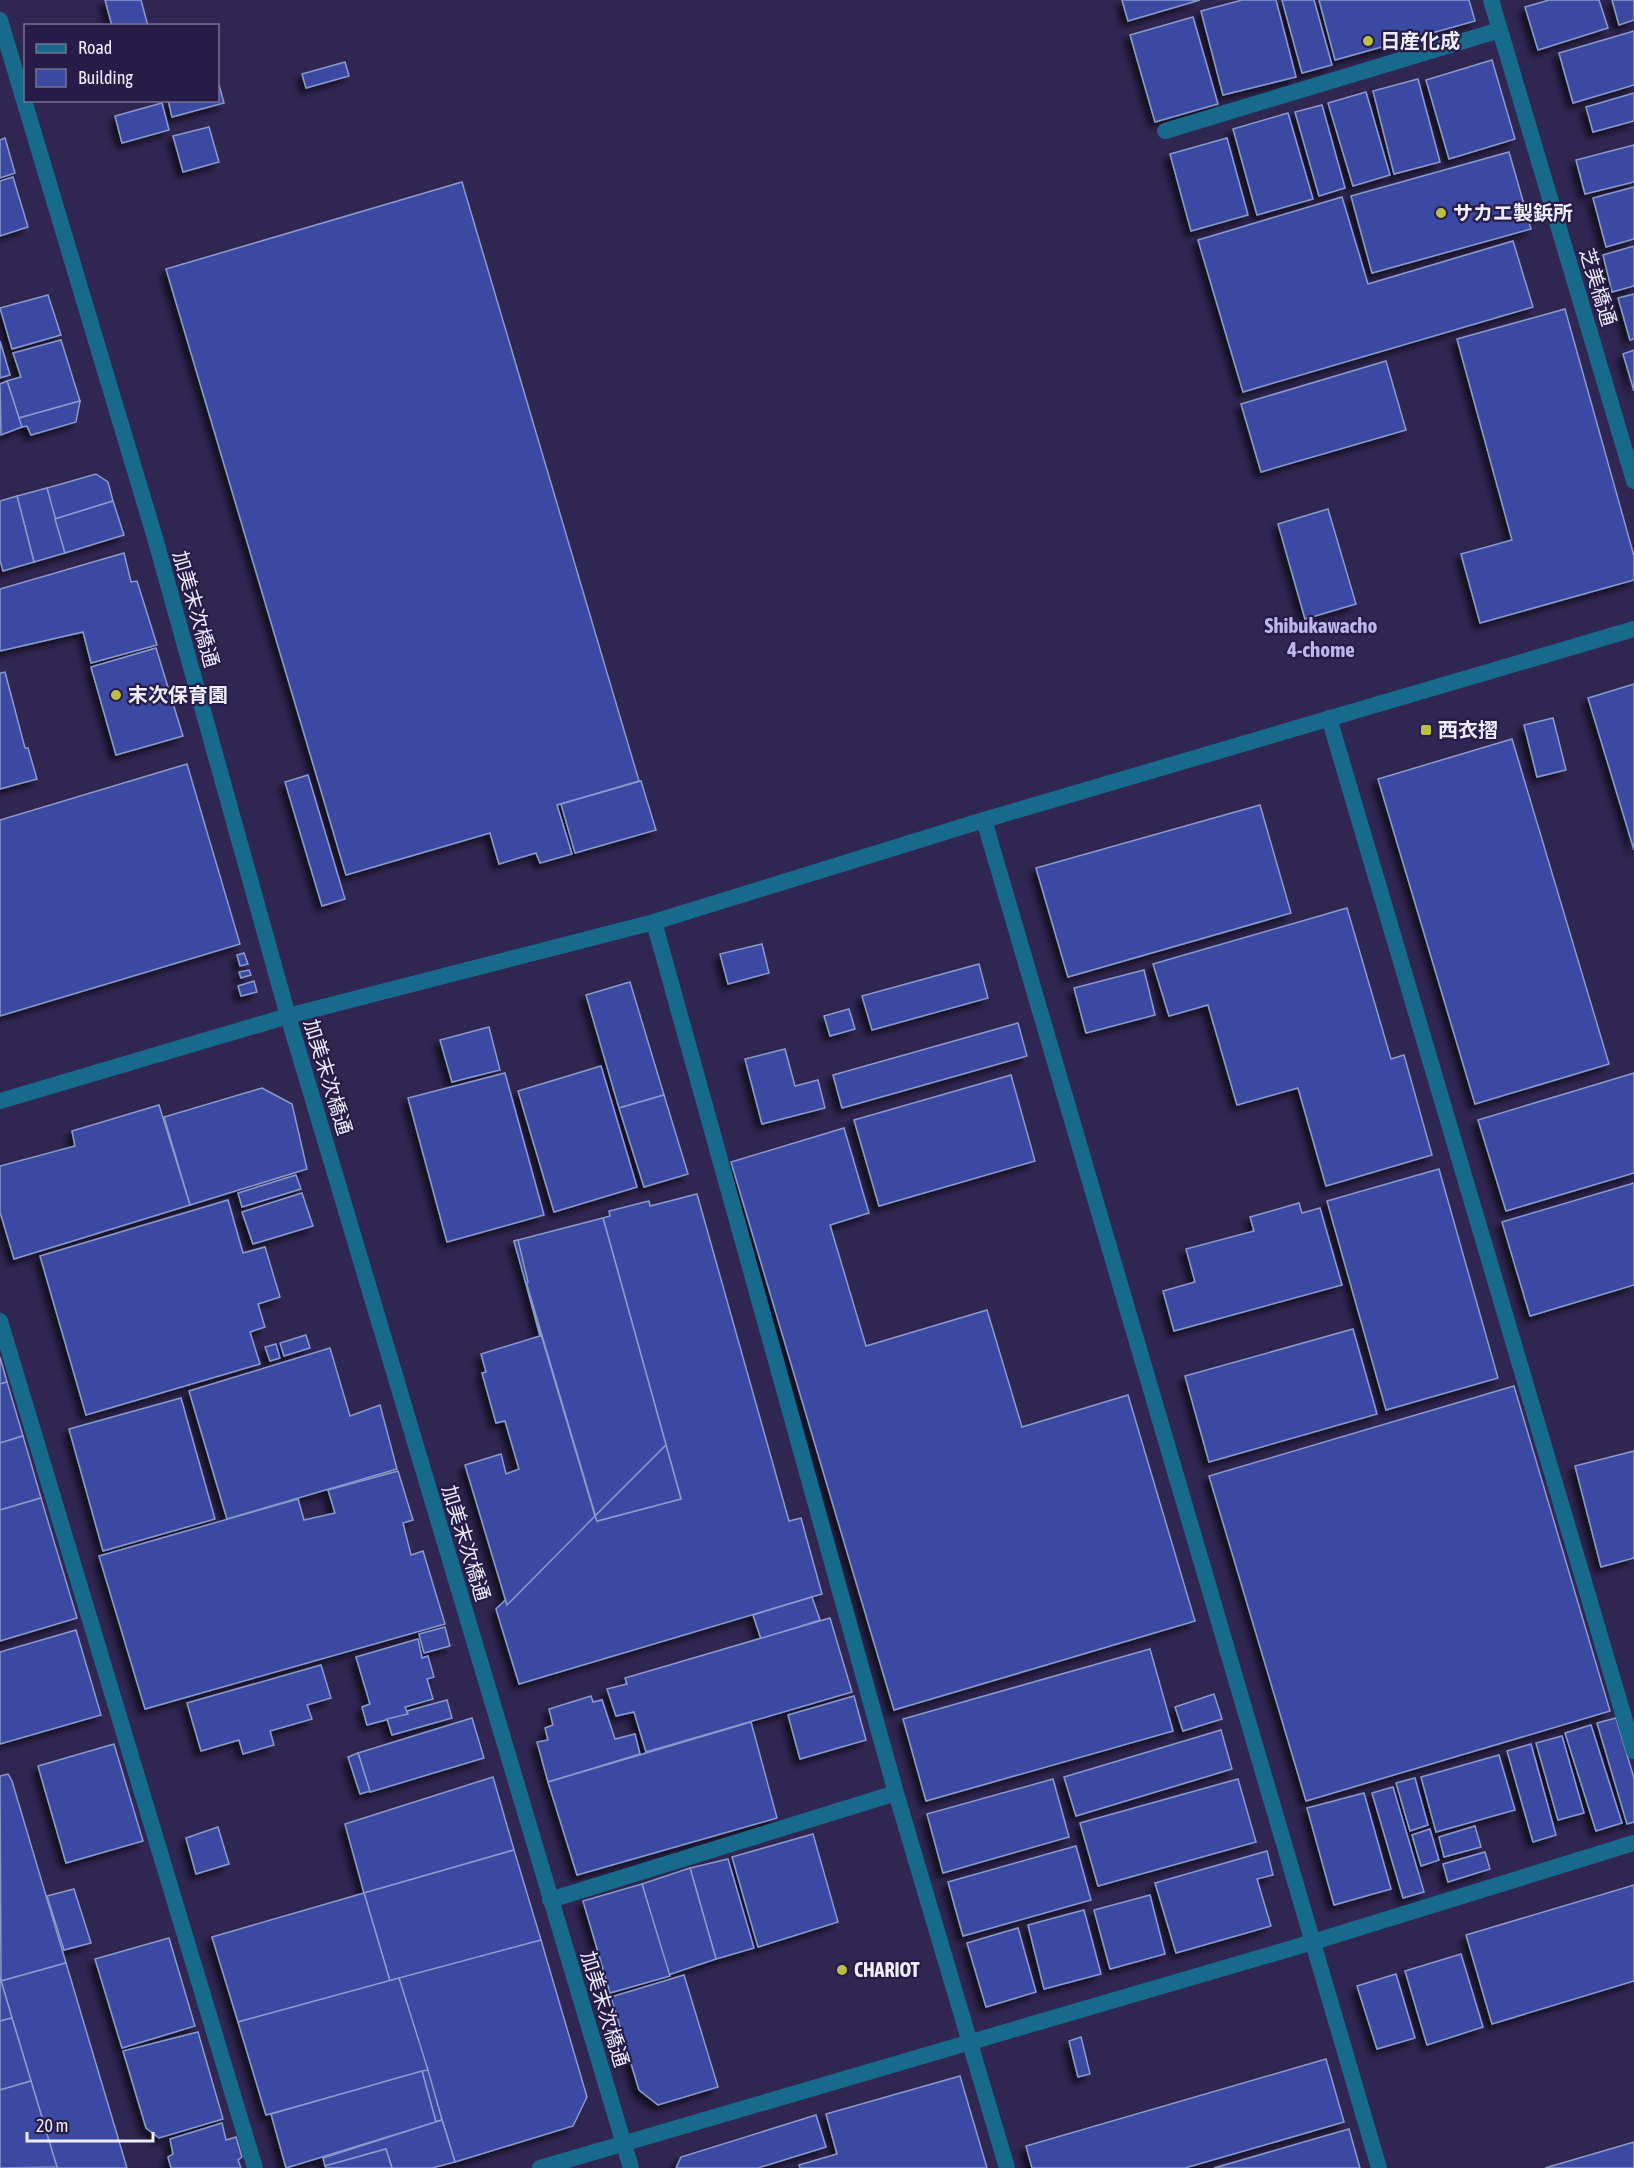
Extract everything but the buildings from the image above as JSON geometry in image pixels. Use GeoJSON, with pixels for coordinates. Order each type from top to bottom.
{"type":"FeatureCollection","features":[{"type":"Feature","properties":{"kind":"street","name":"芝美橋通"},"geometry":{"type":"LineString","coordinates":[[1491,0],[1634,482]]}},
{"type":"Feature","properties":{"kind":"street","name":"加美末次橋通"},"geometry":{"type":"LineString","coordinates":[[0,20],[24,100]]}},
{"type":"Feature","properties":{"kind":"street"},"geometry":{"type":"LineString","coordinates":[[1165,131],[1500,30]]}},
{"type":"Feature","properties":{"kind":"street","name":"加美末次橋通"},"geometry":{"type":"LineString","coordinates":[[25,102],[155,538],[288,1016],[631,2168]]}},
{"type":"Feature","properties":{"kind":"street"},"geometry":{"type":"LineString","coordinates":[[0,1101],[288,1016],[654,922],[984,820],[1634,629]]}},
{"type":"Feature","properties":{"kind":"street"},"geometry":{"type":"LineString","coordinates":[[1329,718],[1634,1751]]}},
{"type":"Feature","properties":{"kind":"street"},"geometry":{"type":"LineString","coordinates":[[984,820],[1379,2168]]}},
{"type":"Feature","properties":{"kind":"street"},"geometry":{"type":"LineString","coordinates":[[654,922],[896,1793],[1006,2168]]}},
{"type":"Feature","properties":{"kind":"street"},"geometry":{"type":"LineString","coordinates":[[0,1322],[255,2168]]}},
{"type":"Feature","properties":{"kind":"street"},"geometry":{"type":"LineString","coordinates":[[550,1900],[896,1793]]}},
{"type":"Feature","properties":{"kind":"street"},"geometry":{"type":"LineString","coordinates":[[540,2168],[1313,1942],[1634,1843]]}},
{"type":"Feature","properties":{"kind":"place","name":"日産化成"},"geometry":{"type":"Point","coordinates":[1368,41]}},
{"type":"Feature","properties":{"kind":"place","name":"サカエ製鋲所"},"geometry":{"type":"Point","coordinates":[1441,213]}},
{"type":"Feature","properties":{"kind":"place","name":"末次保育園"},"geometry":{"type":"Point","coordinates":[116,695]}},
{"type":"Feature","properties":{"kind":"place","name":"西衣摺"},"geometry":{"type":"Point","coordinates":[1426,730]}},
{"type":"Feature","properties":{"kind":"place","name":"CHARIOT"},"geometry":{"type":"Point","coordinates":[842,1970]}},
{"type":"Feature","properties":{"kind":"district","name":"Shibukawacho 4-chome"},"geometry":{"type":"Point","coordinates":[1321,638]}}]}
